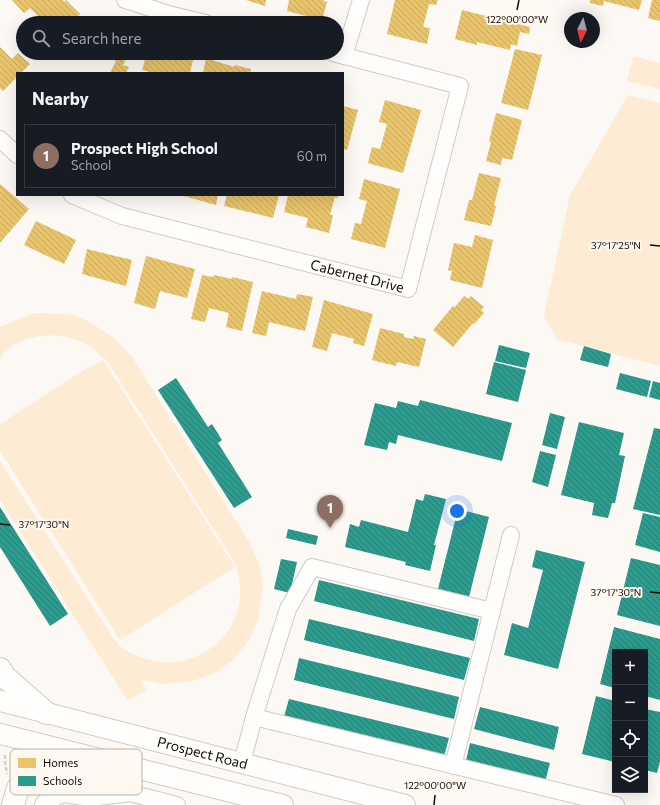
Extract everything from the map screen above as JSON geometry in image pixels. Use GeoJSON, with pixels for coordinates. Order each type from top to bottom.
{"type":"FeatureCollection","features":[{"type":"Feature","properties":{"kind":"highway"},"geometry":{"type":"LineString","coordinates":[[0,669],[4,676],[46,713]]}},
{"type":"Feature","properties":{"kind":"highway"},"geometry":{"type":"LineString","coordinates":[[13,805],[16,795]]}},
{"type":"Feature","properties":{"kind":"main road","name":"Prospect Road"},"geometry":{"type":"LineString","coordinates":[[0,701],[405,805]]}},
{"type":"Feature","properties":{"kind":"main road"},"geometry":{"type":"LineString","coordinates":[[0,734],[58,749]]}},
{"type":"Feature","properties":{"kind":"main road"},"geometry":{"type":"LineString","coordinates":[[142,770],[283,805]]}},
{"type":"Feature","properties":{"kind":"street"},"geometry":{"type":"LineString","coordinates":[[125,0],[176,16]]}},
{"type":"Feature","properties":{"kind":"street"},"geometry":{"type":"LineString","coordinates":[[344,42],[361,0]]}},
{"type":"Feature","properties":{"kind":"street","name":"Cabernet Drive"},"geometry":{"type":"LineString","coordinates":[[74,196],[122,216],[408,289],[460,86],[344,55]]}},
{"type":"Feature","properties":{"kind":"street"},"geometry":{"type":"LineString","coordinates":[[0,139],[16,154]]}},
{"type":"Feature","properties":{"kind":"street"},"geometry":{"type":"LineString","coordinates":[[453,766],[511,535]]}},
{"type":"Feature","properties":{"kind":"street"},"geometry":{"type":"LineString","coordinates":[[242,763],[254,717],[288,609],[312,567],[492,611]]}},
{"type":"Feature","properties":{"kind":"street"},"geometry":{"type":"LineString","coordinates":[[254,717],[616,805]]}},
{"type":"Feature","properties":{"kind":"street"},"geometry":{"type":"LineString","coordinates":[[44,804],[62,795]]}},
{"type":"Feature","properties":{"kind":"street"},"geometry":{"type":"LineString","coordinates":[[71,795],[91,798],[114,795]]}},
{"type":"Feature","properties":{"kind":"street"},"geometry":{"type":"LineString","coordinates":[[136,795],[161,803],[177,805]]}},
{"type":"Feature","properties":{"kind":"path"},"geometry":{"type":"LineString","coordinates":[[5,755],[7,775]]}},
{"type":"Feature","properties":{"kind":"path"},"geometry":{"type":"LineString","coordinates":[[0,761],[5,762]]}},
{"type":"Feature","properties":{"kind":"shaded area"},"geometry":{"type":"Polygon","coordinates":[[[633,56],[660,63],[660,89],[627,81],[633,56]]]}},
{"type":"Feature","properties":{"kind":"shaded area"},"geometry":{"type":"Polygon","coordinates":[[[628,95],[660,103],[660,366],[557,339],[544,316],[570,195],[628,95]]]}},
{"type":"Feature","properties":{"kind":"shaded area"},"geometry":{"type":"Polygon","coordinates":[[[34,313],[69,314],[88,321],[113,337],[132,357],[248,540],[259,563],[263,585],[258,620],[249,640],[232,661],[213,674],[192,681],[163,684],[139,679],[146,690],[128,701],[0,500],[0,461],[108,630],[119,645],[129,652],[142,658],[155,661],[170,662],[185,660],[212,648],[223,638],[232,625],[240,596],[238,571],[235,563],[108,362],[92,348],[81,342],[57,336],[44,336],[20,342],[9,348],[0,357],[0,327],[34,313]]]}},
{"type":"Feature","properties":{"kind":"shaded area"},"geometry":{"type":"Polygon","coordinates":[[[103,360],[235,567],[120,640],[0,451],[0,424],[90,366],[91,367],[103,360]]]}},
{"type":"Feature","properties":{"kind":"building: Homes"},"geometry":{"type":"Polygon","coordinates":[[[12,0],[63,0],[64,2],[66,0],[80,14],[78,16],[38,16],[30,8],[24,13],[12,0]]]}},
{"type":"Feature","properties":{"kind":"building: Homes"},"geometry":{"type":"Polygon","coordinates":[[[246,0],[266,0],[265,6],[246,0]]]}},
{"type":"Feature","properties":{"kind":"building: Homes"},"geometry":{"type":"Polygon","coordinates":[[[289,0],[324,0],[327,2],[323,16],[306,16],[287,11],[289,0]]]}},
{"type":"Feature","properties":{"kind":"building: Homes"},"geometry":{"type":"Polygon","coordinates":[[[395,0],[438,0],[436,5],[429,4],[423,27],[430,28],[427,44],[387,34],[395,0]]]}},
{"type":"Feature","properties":{"kind":"building: Homes"},"geometry":{"type":"Polygon","coordinates":[[[590,0],[642,0],[639,10],[604,1],[603,6],[590,3],[590,0]]]}},
{"type":"Feature","properties":{"kind":"building: Homes"},"geometry":{"type":"Polygon","coordinates":[[[652,0],[660,0],[660,21],[648,18],[652,0]]]}},
{"type":"Feature","properties":{"kind":"building: Homes"},"geometry":{"type":"Polygon","coordinates":[[[462,10],[530,27],[529,34],[520,32],[517,46],[511,44],[510,50],[477,42],[477,45],[455,39],[462,10]]]}},
{"type":"Feature","properties":{"kind":"building: Homes"},"geometry":{"type":"Polygon","coordinates":[[[0,47],[12,59],[16,55],[16,60],[26,60],[30,64],[22,72],[16,72],[16,78],[3,91],[0,88],[0,47]]]}},
{"type":"Feature","properties":{"kind":"building: Homes"},"geometry":{"type":"Polygon","coordinates":[[[515,49],[542,55],[528,110],[501,103],[515,49]]]}},
{"type":"Feature","properties":{"kind":"building: Homes"},"geometry":{"type":"Polygon","coordinates":[[[114,60],[126,60],[123,65],[129,67],[126,72],[110,72],[116,61],[114,60]]]}},
{"type":"Feature","properties":{"kind":"building: Homes"},"geometry":{"type":"Polygon","coordinates":[[[145,60],[193,60],[190,72],[150,72],[142,70],[145,60]]]}},
{"type":"Feature","properties":{"kind":"building: Homes"},"geometry":{"type":"Polygon","coordinates":[[[206,60],[212,60],[234,67],[235,65],[251,69],[250,72],[203,72],[206,60]]]}},
{"type":"Feature","properties":{"kind":"building: Homes"},"geometry":{"type":"Polygon","coordinates":[[[385,100],[421,110],[403,173],[368,163],[372,147],[380,149],[387,124],[379,122],[385,100]]]}},
{"type":"Feature","properties":{"kind":"building: Homes"},"geometry":{"type":"Polygon","coordinates":[[[344,106],[358,110],[347,150],[344,149],[344,106]]]}},
{"type":"Feature","properties":{"kind":"building: Homes"},"geometry":{"type":"Polygon","coordinates":[[[496,113],[522,120],[512,160],[502,158],[501,165],[486,161],[496,113]]]}},
{"type":"Feature","properties":{"kind":"building: Homes"},"geometry":{"type":"Polygon","coordinates":[[[479,173],[501,178],[491,226],[464,220],[469,200],[472,200],[479,173]]]}},
{"type":"Feature","properties":{"kind":"building: Homes"},"geometry":{"type":"Polygon","coordinates":[[[364,179],[400,189],[385,248],[351,239],[355,223],[361,224],[367,201],[359,199],[364,179]]]}},
{"type":"Feature","properties":{"kind":"building: Homes"},"geometry":{"type":"Polygon","coordinates":[[[0,184],[29,209],[0,243],[0,184]]]}},
{"type":"Feature","properties":{"kind":"building: Homes"},"geometry":{"type":"Polygon","coordinates":[[[184,196],[218,196],[216,205],[184,196]]]}},
{"type":"Feature","properties":{"kind":"building: Homes"},"geometry":{"type":"Polygon","coordinates":[[[227,196],[279,196],[273,218],[224,206],[227,196]]]}},
{"type":"Feature","properties":{"kind":"building: Homes"},"geometry":{"type":"Polygon","coordinates":[[[288,196],[338,196],[338,198],[335,197],[330,215],[333,215],[329,233],[306,227],[308,218],[284,212],[288,196]]]}},
{"type":"Feature","properties":{"kind":"building: Homes"},"geometry":{"type":"Polygon","coordinates":[[[36,221],[76,240],[64,264],[24,245],[36,221]]]}},
{"type":"Feature","properties":{"kind":"building: Homes"},"geometry":{"type":"Polygon","coordinates":[[[475,235],[493,240],[482,288],[450,280],[452,271],[448,270],[454,243],[472,247],[475,235]]]}},
{"type":"Feature","properties":{"kind":"building: Homes"},"geometry":{"type":"Polygon","coordinates":[[[87,249],[132,260],[126,286],[82,274],[87,249]]]}},
{"type":"Feature","properties":{"kind":"building: Homes"},"geometry":{"type":"Polygon","coordinates":[[[146,256],[195,269],[187,298],[160,291],[155,309],[134,303],[146,256]]]}},
{"type":"Feature","properties":{"kind":"building: Homes"},"geometry":{"type":"Polygon","coordinates":[[[202,275],[213,277],[214,275],[232,279],[232,277],[253,282],[242,331],[226,327],[229,313],[209,308],[205,322],[191,319],[202,275]]]}},
{"type":"Feature","properties":{"kind":"building: Homes"},"geometry":{"type":"Polygon","coordinates":[[[262,291],[296,299],[297,294],[313,297],[305,331],[269,322],[266,336],[252,333],[262,291]]]}},
{"type":"Feature","properties":{"kind":"building: Homes"},"geometry":{"type":"Polygon","coordinates":[[[464,296],[468,299],[471,296],[484,307],[481,310],[484,313],[474,324],[473,323],[453,347],[433,330],[453,306],[455,307],[464,296]]]}},
{"type":"Feature","properties":{"kind":"building: Homes"},"geometry":{"type":"Polygon","coordinates":[[[324,300],[373,314],[364,346],[353,343],[354,339],[332,333],[327,351],[312,347],[324,300]]]}},
{"type":"Feature","properties":{"kind":"building: Homes"},"geometry":{"type":"Polygon","coordinates":[[[380,328],[404,334],[404,337],[413,339],[414,336],[426,339],[419,367],[397,362],[396,366],[372,360],[380,328]]]}},
{"type":"Feature","properties":{"kind":"building: Schools"},"geometry":{"type":"Polygon","coordinates":[[[499,345],[530,353],[526,368],[495,361],[499,345]]]}},
{"type":"Feature","properties":{"kind":"building: Schools"},"geometry":{"type":"Polygon","coordinates":[[[584,346],[611,354],[608,367],[580,360],[584,346]]]}},
{"type":"Feature","properties":{"kind":"building: Schools"},"geometry":{"type":"Polygon","coordinates":[[[494,362],[526,370],[518,402],[486,394],[494,362]]]}},
{"type":"Feature","properties":{"kind":"building: Schools"},"geometry":{"type":"Polygon","coordinates":[[[620,373],[651,381],[647,397],[616,389],[620,373]]]}},
{"type":"Feature","properties":{"kind":"building: Schools"},"geometry":{"type":"Polygon","coordinates":[[[176,378],[208,427],[212,424],[222,440],[218,443],[252,497],[234,508],[158,390],[176,378]]]}},
{"type":"Feature","properties":{"kind":"building: Schools"},"geometry":{"type":"Polygon","coordinates":[[[653,381],[660,383],[660,400],[649,397],[653,381]]]}},
{"type":"Feature","properties":{"kind":"building: Schools"},"geometry":{"type":"Polygon","coordinates":[[[420,400],[512,423],[502,461],[398,435],[396,444],[389,442],[387,450],[364,445],[375,403],[396,408],[398,401],[418,406],[420,400]]]}},
{"type":"Feature","properties":{"kind":"building: Schools"},"geometry":{"type":"Polygon","coordinates":[[[550,413],[565,417],[557,449],[542,445],[550,413]]]}},
{"type":"Feature","properties":{"kind":"building: Schools"},"geometry":{"type":"Polygon","coordinates":[[[579,422],[624,433],[619,455],[625,456],[615,503],[612,503],[608,518],[592,515],[594,503],[561,495],[579,422]]]}},
{"type":"Feature","properties":{"kind":"building: Schools"},"geometry":{"type":"Polygon","coordinates":[[[654,428],[660,429],[660,515],[633,509],[654,428]]]}},
{"type":"Feature","properties":{"kind":"building: Schools"},"geometry":{"type":"Polygon","coordinates":[[[540,451],[556,455],[548,487],[532,482],[540,451]]]}},
{"type":"Feature","properties":{"kind":"building: Schools"},"geometry":{"type":"Polygon","coordinates":[[[425,494],[446,499],[434,545],[436,545],[430,571],[405,565],[406,562],[345,547],[350,524],[359,527],[361,520],[408,532],[416,499],[423,501],[425,494]]]}},
{"type":"Feature","properties":{"kind":"building: Schools"},"geometry":{"type":"Polygon","coordinates":[[[0,507],[68,614],[50,626],[0,547],[0,507]]]}},
{"type":"Feature","properties":{"kind":"building: Schools"},"geometry":{"type":"Polygon","coordinates":[[[458,509],[489,517],[469,597],[438,589],[458,509]]]}},
{"type":"Feature","properties":{"kind":"building: Schools"},"geometry":{"type":"Polygon","coordinates":[[[643,513],[660,517],[660,552],[635,545],[643,513]]]}},
{"type":"Feature","properties":{"kind":"building: Schools"},"geometry":{"type":"Polygon","coordinates":[[[288,529],[318,536],[316,545],[286,538],[288,529]]]}},
{"type":"Feature","properties":{"kind":"building: Schools"},"geometry":{"type":"Polygon","coordinates":[[[536,550],[585,562],[558,669],[504,655],[512,623],[528,628],[543,570],[532,567],[536,550]]]}},
{"type":"Feature","properties":{"kind":"building: Schools"},"geometry":{"type":"Polygon","coordinates":[[[631,558],[660,565],[660,626],[617,615],[631,558]]]}},
{"type":"Feature","properties":{"kind":"building: Schools"},"geometry":{"type":"Polygon","coordinates":[[[281,559],[297,562],[290,593],[274,589],[281,559]]]}},
{"type":"Feature","properties":{"kind":"building: Schools"},"geometry":{"type":"Polygon","coordinates":[[[319,580],[479,619],[474,641],[314,601],[319,580]]]}},
{"type":"Feature","properties":{"kind":"building: Schools"},"geometry":{"type":"Polygon","coordinates":[[[309,619],[470,658],[464,680],[304,640],[309,619]]]}},
{"type":"Feature","properties":{"kind":"building: Schools"},"geometry":{"type":"Polygon","coordinates":[[[614,627],[660,639],[660,700],[648,697],[648,649],[612,649],[612,687],[600,684],[614,627]]]}},
{"type":"Feature","properties":{"kind":"building: Schools"},"geometry":{"type":"Polygon","coordinates":[[[299,658],[459,697],[454,719],[294,680],[299,658]]]}},
{"type":"Feature","properties":{"kind":"building: Schools"},"geometry":{"type":"Polygon","coordinates":[[[596,696],[612,700],[612,761],[582,754],[596,696]]]}},
{"type":"Feature","properties":{"kind":"building: Schools"},"geometry":{"type":"Polygon","coordinates":[[[289,699],[449,738],[443,760],[283,720],[289,699]]]}},
{"type":"Feature","properties":{"kind":"building: Schools"},"geometry":{"type":"Polygon","coordinates":[[[480,707],[559,727],[554,750],[474,729],[480,707]]]}},
{"type":"Feature","properties":{"kind":"building: Schools"},"geometry":{"type":"Polygon","coordinates":[[[648,710],[660,712],[660,762],[657,773],[648,771],[648,710]]]}},
{"type":"Feature","properties":{"kind":"building: Schools"},"geometry":{"type":"Polygon","coordinates":[[[470,743],[550,763],[544,786],[465,765],[470,743]]]}},
{"type":"Feature","properties":{"kind":"place","name":"Prospect High School"},"geometry":{"type":"Point","coordinates":[330,528]}}]}
